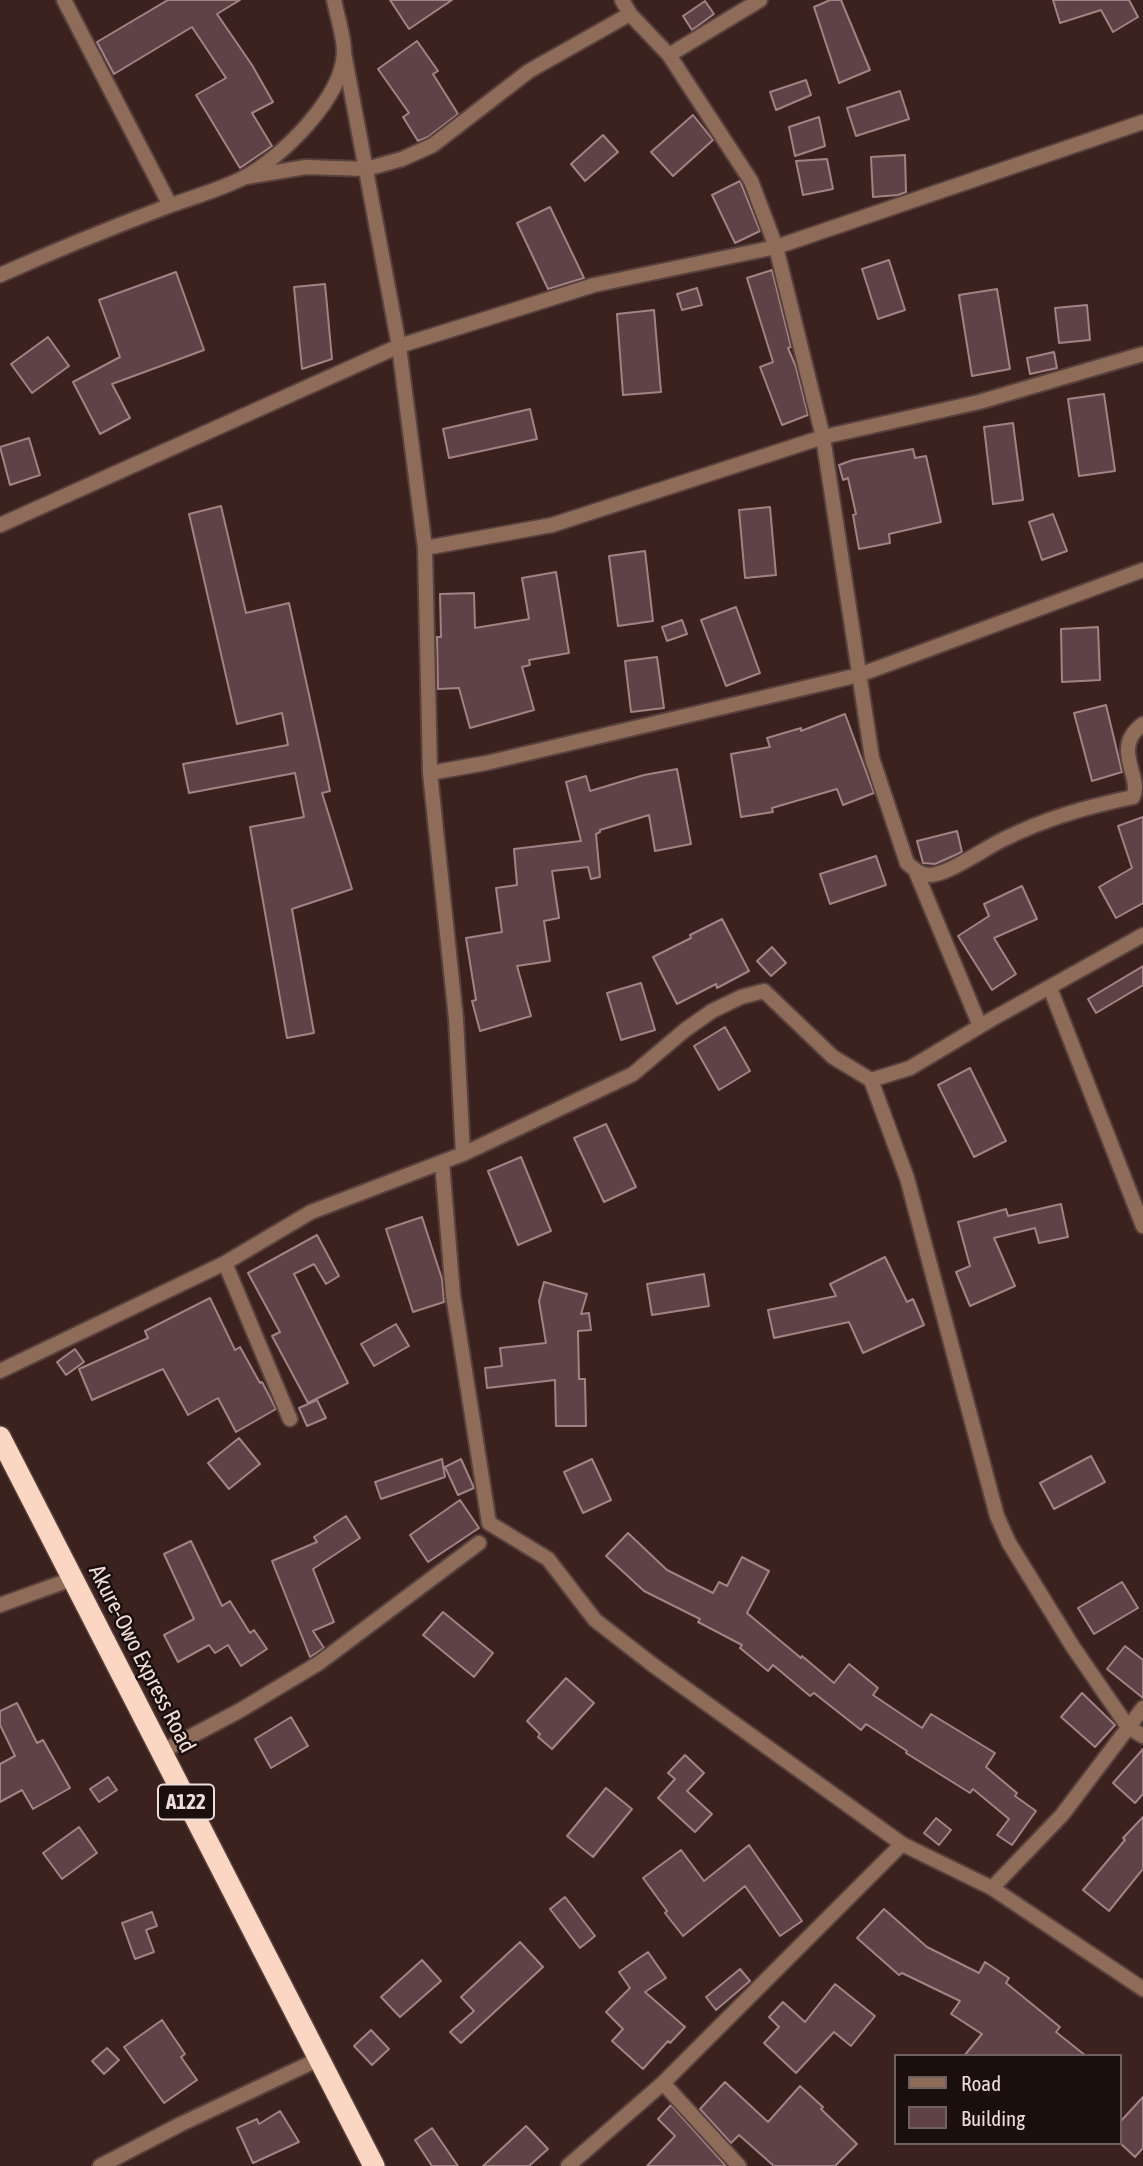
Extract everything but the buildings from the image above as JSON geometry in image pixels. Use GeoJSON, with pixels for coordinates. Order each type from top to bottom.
{"type":"FeatureCollection","features":[{"type":"Feature","properties":{"kind":"highway","name":"Akure-Owo Express Road"},"geometry":{"type":"LineString","coordinates":[[0,1437],[374,2166]]}},
{"type":"Feature","properties":{"kind":"street"},"geometry":{"type":"LineString","coordinates":[[64,0],[170,205]]}},
{"type":"Feature","properties":{"kind":"street"},"geometry":{"type":"LineString","coordinates":[[334,0],[399,346],[425,548],[430,774],[456,1019],[463,1154]]}},
{"type":"Feature","properties":{"kind":"street"},"geometry":{"type":"LineString","coordinates":[[622,0],[630,14],[669,55],[751,181],[776,247],[823,437],[872,758],[907,863],[916,872],[980,1026]]}},
{"type":"Feature","properties":{"kind":"street"},"geometry":{"type":"LineString","coordinates":[[669,55],[760,0]]}},
{"type":"Feature","properties":{"kind":"street"},"geometry":{"type":"LineString","coordinates":[[0,275],[76,242],[243,177],[306,167],[366,169],[402,159],[433,145],[529,71],[630,14]]}},
{"type":"Feature","properties":{"kind":"street"},"geometry":{"type":"LineString","coordinates":[[243,177],[301,132],[323,106],[336,81],[344,53]]}},
{"type":"Feature","properties":{"kind":"street"},"geometry":{"type":"LineString","coordinates":[[0,525],[399,346],[594,285],[776,247],[1143,122]]}},
{"type":"Feature","properties":{"kind":"street"},"geometry":{"type":"LineString","coordinates":[[425,548],[552,525],[823,437],[979,402],[1143,354]]}},
{"type":"Feature","properties":{"kind":"street"},"geometry":{"type":"LineString","coordinates":[[430,774],[486,764],[859,675],[1143,570]]}},
{"type":"Feature","properties":{"kind":"street"},"geometry":{"type":"LineString","coordinates":[[916,872],[929,875],[942,872],[1004,839],[1076,809],[1133,797],[1139,792],[1141,784],[1130,741],[1133,732],[1143,724]]}},
{"type":"Feature","properties":{"kind":"street"},"geometry":{"type":"LineString","coordinates":[[871,1080],[910,1068],[1143,935]]}},
{"type":"Feature","properties":{"kind":"street"},"geometry":{"type":"LineString","coordinates":[[1050,988],[1143,1226]]}},
{"type":"Feature","properties":{"kind":"street"},"geometry":{"type":"LineString","coordinates":[[0,1371],[225,1263],[311,1212],[463,1154],[633,1074],[712,1011],[741,997],[764,991],[833,1058],[871,1080],[907,1178],[997,1516],[1009,1543],[1073,1647],[1128,1727],[1143,1736]]}},
{"type":"Feature","properties":{"kind":"street"},"geometry":{"type":"LineString","coordinates":[[442,1162],[453,1294],[489,1522],[548,1559],[595,1619],[644,1658],[902,1844],[992,1888],[1143,1989]]}},
{"type":"Feature","properties":{"kind":"street"},"geometry":{"type":"LineString","coordinates":[[225,1263],[290,1419]]}},
{"type":"Feature","properties":{"kind":"street"},"geometry":{"type":"LineString","coordinates":[[161,1752],[239,1711],[319,1663],[479,1543]]}},
{"type":"Feature","properties":{"kind":"street"},"geometry":{"type":"LineString","coordinates":[[0,1605],[72,1579]]}},
{"type":"Feature","properties":{"kind":"street"},"geometry":{"type":"LineString","coordinates":[[992,1888],[1062,1815],[1143,1708]]}},
{"type":"Feature","properties":{"kind":"street"},"geometry":{"type":"LineString","coordinates":[[568,2166],[663,2083],[902,1844]]}},
{"type":"Feature","properties":{"kind":"street"},"geometry":{"type":"LineString","coordinates":[[100,2166],[181,2124],[319,2059]]}},
{"type":"Feature","properties":{"kind":"street"},"geometry":{"type":"LineString","coordinates":[[663,2083],[739,2166]]}}]}
